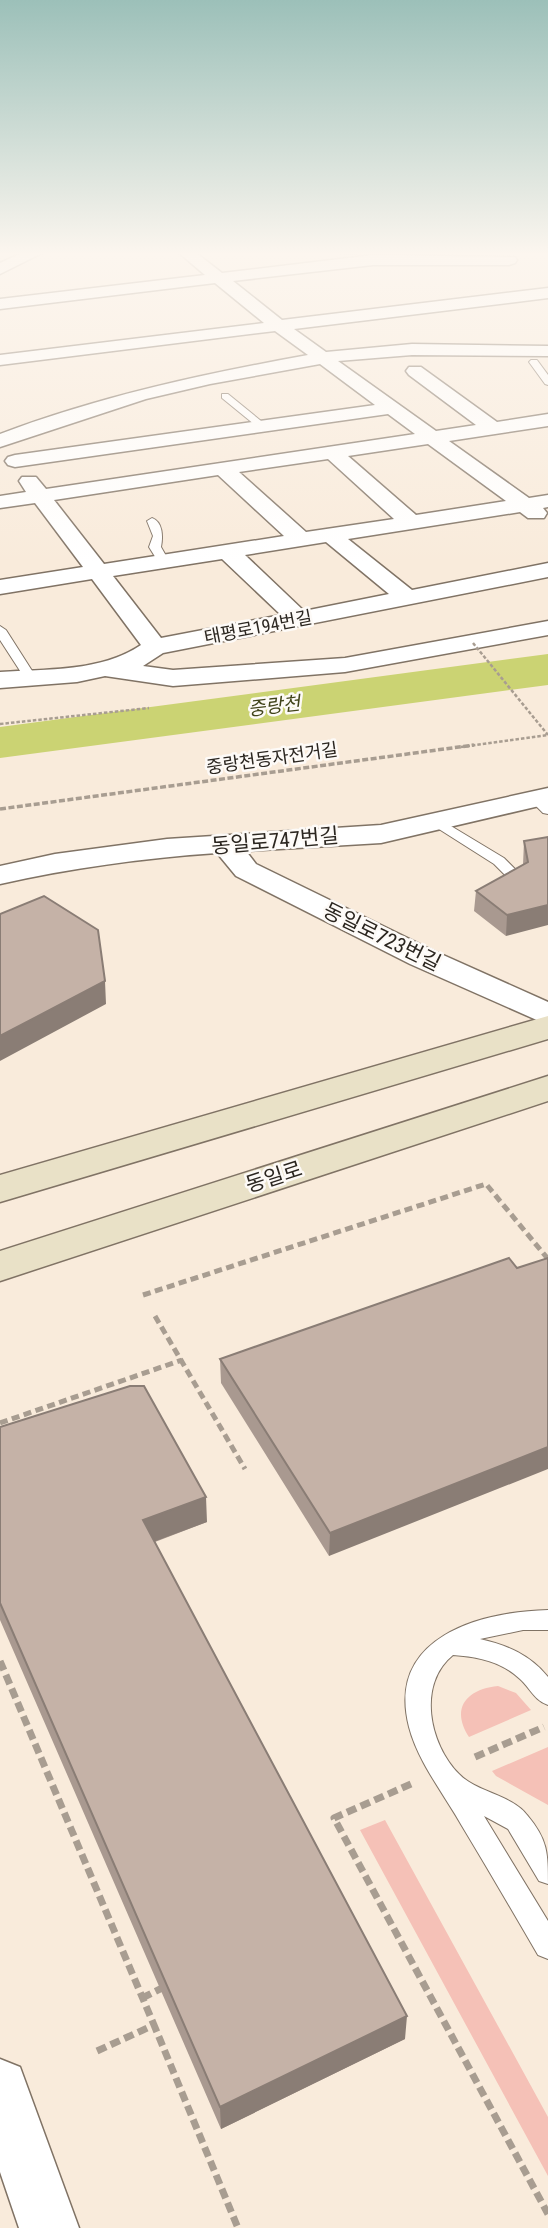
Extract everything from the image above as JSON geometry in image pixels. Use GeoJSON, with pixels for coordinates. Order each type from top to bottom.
{"type":"FeatureCollection","features":[{"type":"Feature","properties":{"kind":"street"},"geometry":{"type":"LineString","coordinates":[[0,360],[33,356]]}},
{"type":"Feature","properties":{"kind":"street"},"geometry":{"type":"LineString","coordinates":[[321,356],[431,438],[449,447],[548,523]]}},
{"type":"Feature","properties":{"kind":"street"},"geometry":{"type":"LineString","coordinates":[[3,446],[42,424],[170,385],[344,356]]}},
{"type":"Feature","properties":{"kind":"street"},"geometry":{"type":"LineString","coordinates":[[514,356],[543,358]]}},
{"type":"Feature","properties":{"kind":"street"},"geometry":{"type":"LineString","coordinates":[[493,428],[408,372],[543,358]]}},
{"type":"Feature","properties":{"kind":"street"},"geometry":{"type":"LineString","coordinates":[[327,383],[377,376]]}},
{"type":"Feature","properties":{"kind":"street"},"geometry":{"type":"LineString","coordinates":[[147,407],[250,393]]}},
{"type":"Feature","properties":{"kind":"street"},"geometry":{"type":"LineString","coordinates":[[3,446],[263,428],[392,408]]}},
{"type":"Feature","properties":{"kind":"street"},"geometry":{"type":"LineString","coordinates":[[0,502],[548,420]]}},
{"type":"Feature","properties":{"kind":"street"},"geometry":{"type":"LineString","coordinates":[[3,446],[155,647]]}},
{"type":"Feature","properties":{"kind":"street"},"geometry":{"type":"LineString","coordinates":[[332,452],[412,523]]}},
{"type":"Feature","properties":{"kind":"street"},"geometry":{"type":"LineString","coordinates":[[222,468],[302,540]]}},
{"type":"Feature","properties":{"kind":"street"},"geometry":{"type":"LineString","coordinates":[[0,587],[548,501]]}},
{"type":"Feature","properties":{"kind":"street"},"geometry":{"type":"LineString","coordinates":[[330,535],[407,597]]}},
{"type":"Feature","properties":{"kind":"street"},"geometry":{"type":"LineString","coordinates":[[227,551],[299,619]]}},
{"type":"Feature","properties":{"kind":"street","name":"태평로194번길"},"geometry":{"type":"LineString","coordinates":[[105,668],[131,663],[155,647],[548,570]]}},
{"type":"Feature","properties":{"kind":"street"},"geometry":{"type":"LineString","coordinates":[[0,680],[77,674],[105,668],[173,678],[345,665],[548,628]]}},
{"type":"Feature","properties":{"kind":"street","name":"동일로747번길"},"geometry":{"type":"LineString","coordinates":[[0,875],[55,863],[167,848],[381,834],[436,821],[544,802]]}},
{"type":"Feature","properties":{"kind":"street","name":"동일로723번길"},"geometry":{"type":"LineString","coordinates":[[225,845],[246,870],[421,957],[513,996],[548,1015]]}},
{"type":"Feature","properties":{"kind":"street"},"geometry":{"type":"LineString","coordinates":[[0,1189],[548,1027]]}},
{"type":"Feature","properties":{"kind":"street","name":"동일로"},"geometry":{"type":"LineString","coordinates":[[0,1266],[548,1088]]}},
{"type":"Feature","properties":{"kind":"street"},"geometry":{"type":"LineString","coordinates":[[0,2087],[49,2228]]}},
{"type":"Feature","properties":{"kind":"lane"},"geometry":{"type":"LineString","coordinates":[[543,358],[548,382]]}},
{"type":"Feature","properties":{"kind":"lane"},"geometry":{"type":"LineString","coordinates":[[225,396],[263,428]]}},
{"type":"Feature","properties":{"kind":"lane"},"geometry":{"type":"LineString","coordinates":[[152,521],[158,536],[155,547],[163,561]]}},
{"type":"Feature","properties":{"kind":"lane"},"geometry":{"type":"LineString","coordinates":[[0,630],[30,677]]}},
{"type":"Feature","properties":{"kind":"lane"},"geometry":{"type":"LineString","coordinates":[[436,821],[499,861],[516,878]]}},
{"type":"Feature","properties":{"kind":"lane"},"geometry":{"type":"LineString","coordinates":[[548,1620],[498,1624],[446,1644],[432,1656],[424,1670],[418,1699],[426,1740],[548,1946]]}},
{"type":"Feature","properties":{"kind":"lane"},"geometry":{"type":"LineString","coordinates":[[446,1644],[473,1646],[507,1656],[528,1669],[548,1695]]}},
{"type":"Feature","properties":{"kind":"lane"},"geometry":{"type":"LineString","coordinates":[[452,1784],[517,1821],[548,1871]]}},
{"type":"Feature","properties":{"kind":"path"},"geometry":{"type":"LineString","coordinates":[[473,643],[548,735]]}},
{"type":"Feature","properties":{"kind":"path","name":"중랑천동자전거길"},"geometry":{"type":"LineString","coordinates":[[0,809],[548,735]]}},
{"type":"Feature","properties":{"kind":"path"},"geometry":{"type":"LineString","coordinates":[[143,1295],[486,1184],[548,1259]]}},
{"type":"Feature","properties":{"kind":"path"},"geometry":{"type":"LineString","coordinates":[[155,1316],[245,1469]]}},
{"type":"Feature","properties":{"kind":"path"},"geometry":{"type":"LineString","coordinates":[[0,1423],[182,1360]]}},
{"type":"Feature","properties":{"kind":"path"},"geometry":{"type":"LineString","coordinates":[[0,1661],[238,2228]]}},
{"type":"Feature","properties":{"kind":"path"},"geometry":{"type":"LineString","coordinates":[[474,1758],[548,1726]]}},
{"type":"Feature","properties":{"kind":"path"},"geometry":{"type":"LineString","coordinates":[[416,1782],[334,1818],[548,2214]]}},
{"type":"Feature","properties":{"kind":"path"},"geometry":{"type":"LineString","coordinates":[[142,1998],[176,1982]]}},
{"type":"Feature","properties":{"kind":"path"},"geometry":{"type":"LineString","coordinates":[[97,2051],[154,2025]]}},
{"type":"Feature","properties":{"kind":"shaded area"},"geometry":{"type":"Polygon","coordinates":[[[498,1686],[516,1693],[531,1710],[469,1737],[461,1717],[465,1702],[478,1691],[498,1686]]]}},
{"type":"Feature","properties":{"kind":"shaded area"},"geometry":{"type":"Polygon","coordinates":[[[548,1747],[548,1805],[496,1776],[492,1771],[548,1747]]]}},
{"type":"Feature","properties":{"kind":"shaded area"},"geometry":{"type":"Polygon","coordinates":[[[385,1820],[548,2117],[548,2176],[360,1830],[385,1820]]]}},
{"type":"Feature","properties":{"kind":"water","name":"중랑천"},"geometry":{"type":"Polygon","coordinates":[[[548,654],[548,685],[0,758],[0,727],[548,654]]]}},
{"type":"Feature","properties":{"kind":"building"},"geometry":{"type":"Polygon","coordinates":[[[548,837],[548,905],[507,915],[476,891],[528,862],[524,841],[548,837]]]}},
{"type":"Feature","properties":{"kind":"building"},"geometry":{"type":"Polygon","coordinates":[[[44,896],[98,930],[105,981],[0,1036],[0,914],[44,896]]]}},
{"type":"Feature","properties":{"kind":"building"},"geometry":{"type":"Polygon","coordinates":[[[509,1258],[517,1268],[548,1258],[548,1447],[330,1533],[220,1359],[509,1258]]]}},
{"type":"Feature","properties":{"kind":"building"},"geometry":{"type":"Polygon","coordinates":[[[130,1386],[144,1386],[206,1497],[143,1520],[407,2016],[220,2107],[0,1603],[0,1427],[130,1386]]]}}]}
